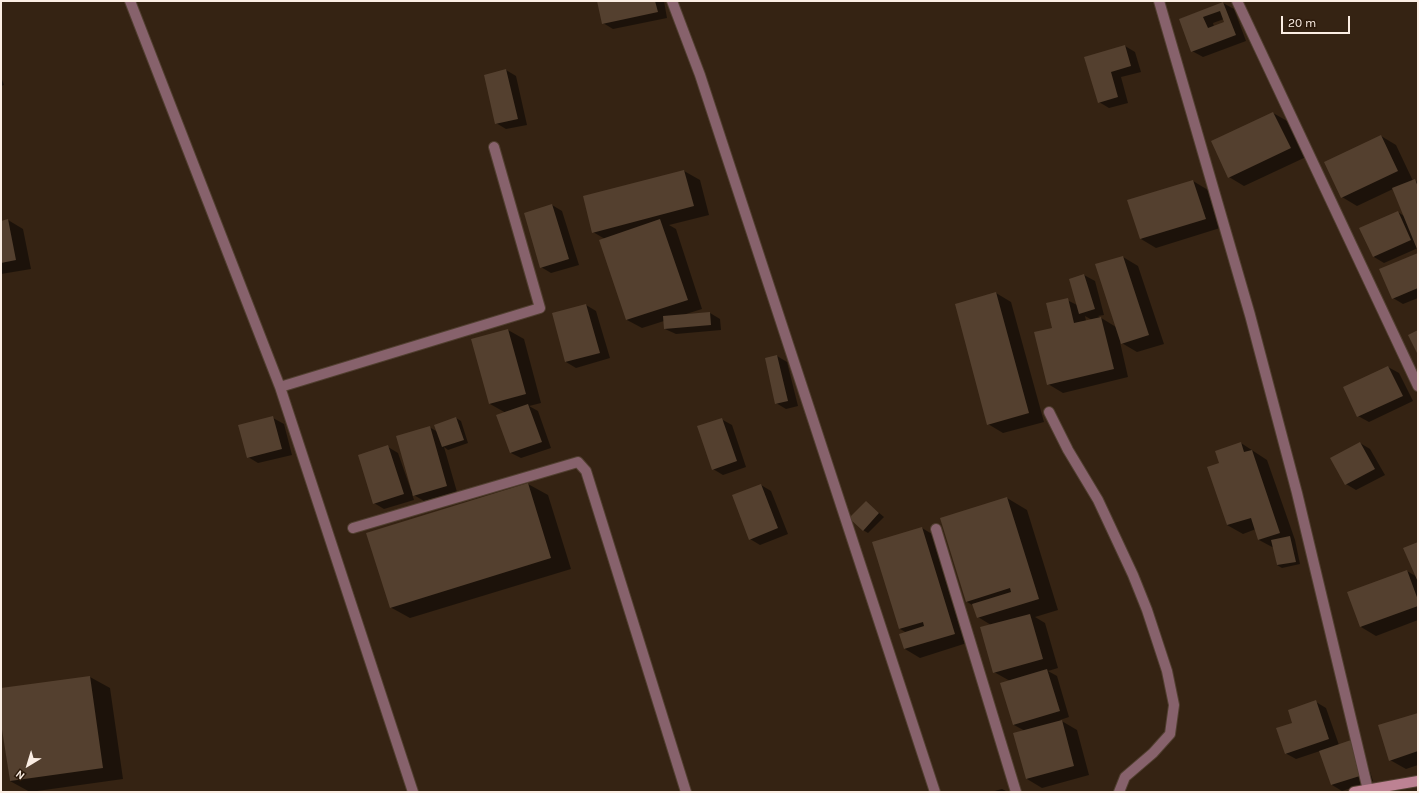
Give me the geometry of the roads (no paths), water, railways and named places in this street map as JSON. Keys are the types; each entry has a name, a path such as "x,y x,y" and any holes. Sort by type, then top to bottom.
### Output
{"main road":[{"path":"1354,792 1418,781"}],"street":[{"path":"130,1 280,387 413,792"},
{"path":"672,1 702,82 935,792"},
{"path":"1159,1 1256,338 1297,493 1368,790"},
{"path":"1237,1 1418,386"},
{"path":"280,387 540,308 494,147"},
{"path":"1049,412 1068,450 1098,500 1133,575 1147,610 1167,671 1174,705 1170,734 1153,753 1125,777 1119,792"},
{"path":"353,528 578,462 586,471 686,792"},
{"path":"936,528 1016,792"}]}
